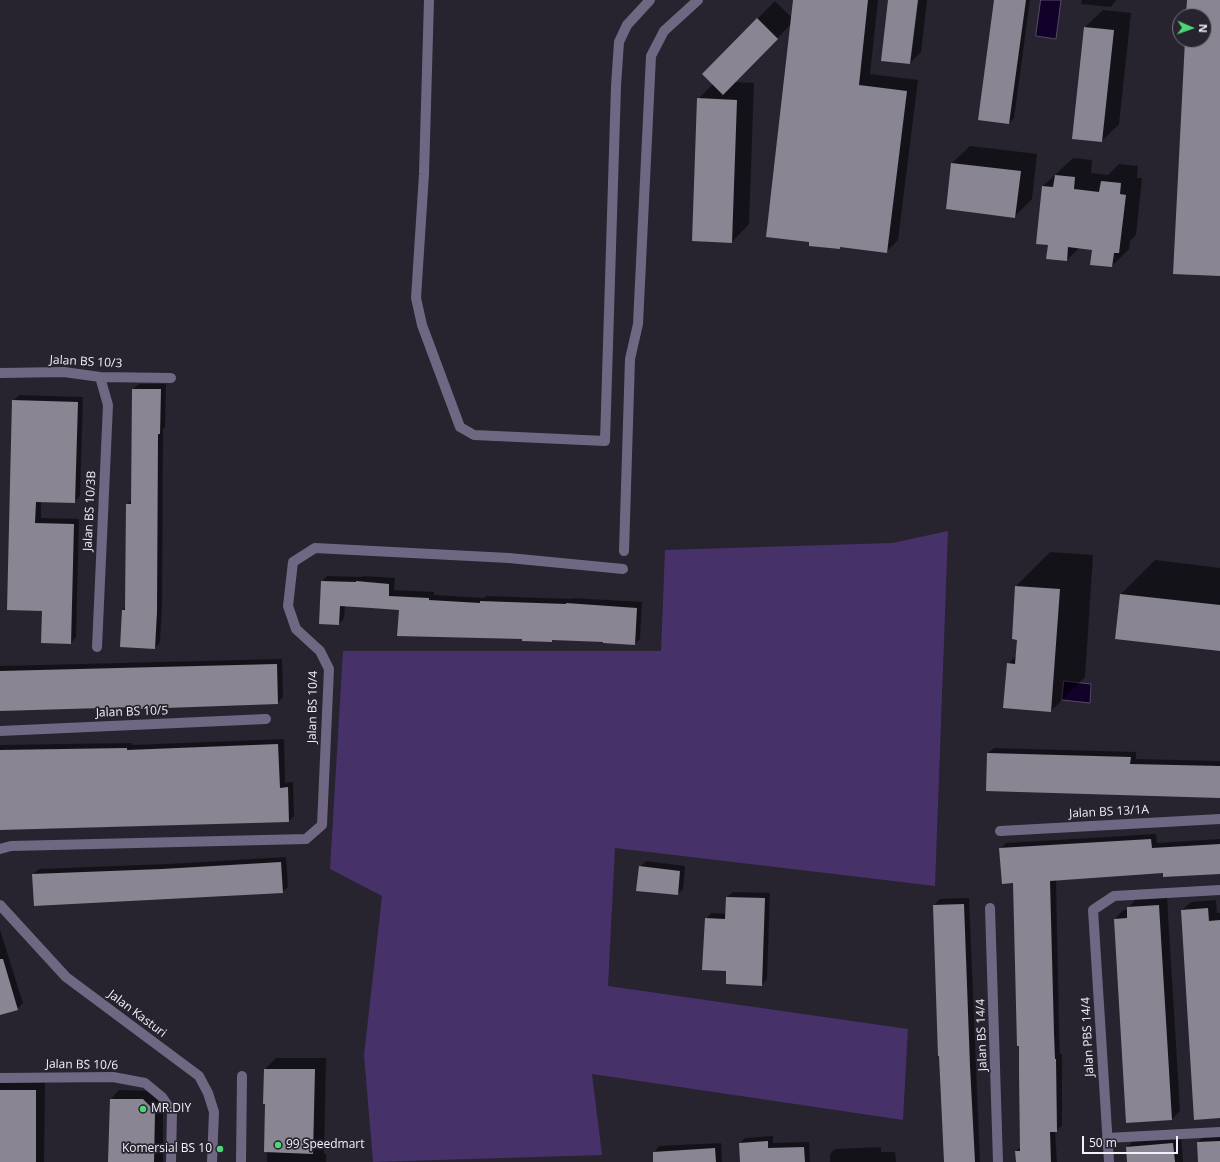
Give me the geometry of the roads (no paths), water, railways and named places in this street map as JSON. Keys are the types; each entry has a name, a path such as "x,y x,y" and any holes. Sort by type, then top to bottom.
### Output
{"street":[{"path":"429,0 424,174 416,298 422,325 460,427 474,435 605,441 615,102 619,42 627,25 650,0"},
{"path":"624,551 630,359 638,324 651,56 664,31 698,0"},
{"name":"Jalan BS 10/3","path":"0,373 64,372 100,377 171,378"},
{"name":"Jalan BS 10/3B","path":"97,647 108,405 100,377"},
{"name":"Jalan BS 10/4","path":"0,848 11,846 306,839 322,825 328,669 320,651 296,629 288,606 293,562 314,548 509,558 623,569"},
{"name":"Jalan BS 10/5","path":"0,731 266,719"},
{"name":"Jalan BS 13/1A","path":"1000,831 1220,819"},
{"name":"Jalan PBS 14/4","path":"1109,1162 1093,910 1114,896 1220,890"},
{"name":"Jalan Kasturi","path":"0,905 66,977 199,1076 208,1093 214,1112 212,1162"},
{"name":"Jalan BS 14/4","path":"990,908 998,1162"},
{"path":"241,1162 242,1076"},
{"name":"Jalan BS 10/6","path":"0,1078 113,1077 145,1083 162,1097 172,1112 171,1162"},
{"path":"1107,1138 1220,1132"}],"place":[{"name":"MR.DIY","path":"143,1109"},
{"name":"99 Speedmart","path":"278,1145"},
{"name":"Komersial BS 10","path":"220,1149"}]}
